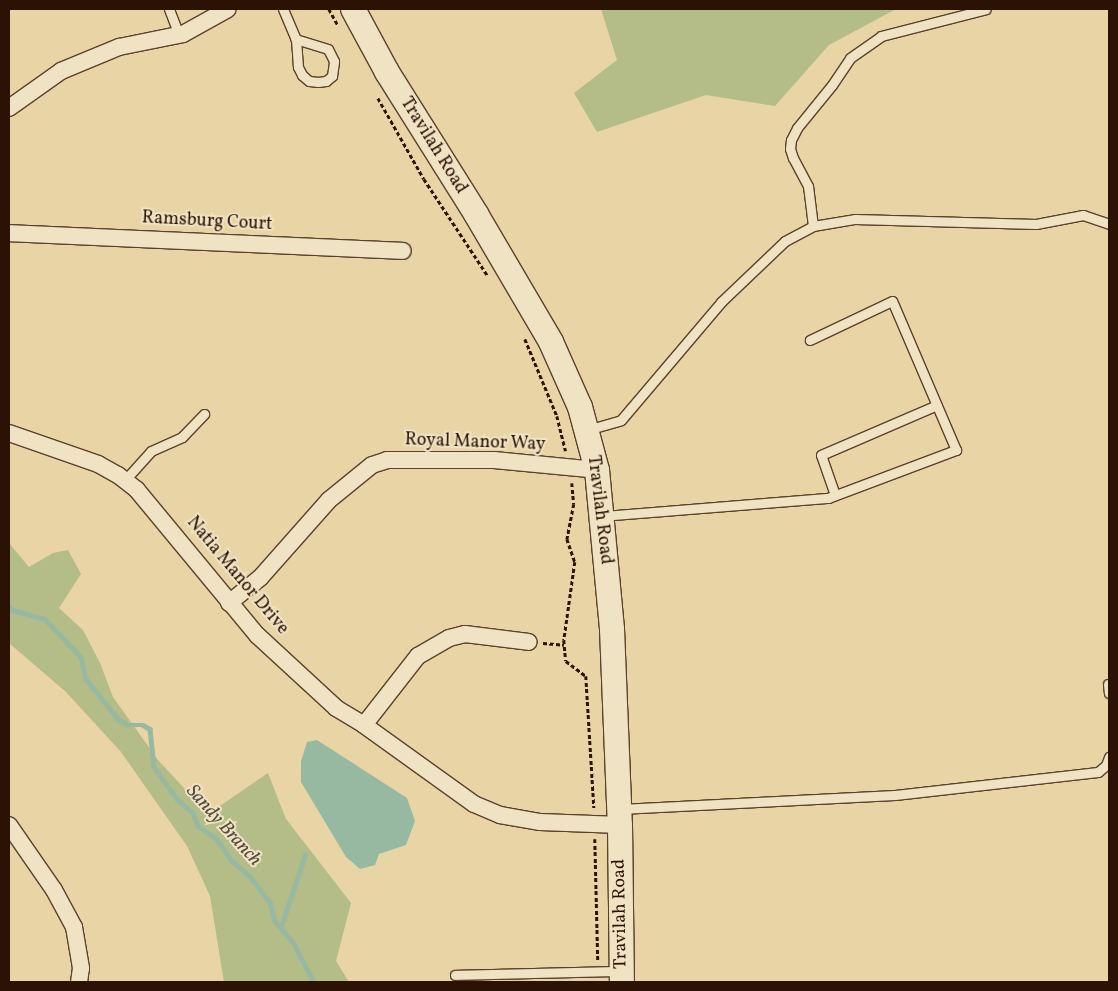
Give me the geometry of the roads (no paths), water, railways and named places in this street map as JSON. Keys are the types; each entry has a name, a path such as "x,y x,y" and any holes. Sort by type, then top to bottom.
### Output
{"main road":[{"name":"Travilah Road","path":"346,18 387,72 476,214 551,342 580,407 587,430 597,470 612,629 620,817 622,977"}],"street":[{"path":"9,108 61,71 119,47 179,34 228,9"},
{"name":"Ramsburg Court","path":"9,232 403,252"},
{"name":"Natia Manor Drive","path":"9,433 98,464 125,480 161,516 229,603 257,635 328,701 474,804 500,815 540,822 594,824 620,817"},
{"name":"Royal Manor Way","path":"229,603 260,578 329,500 372,465 387,460 494,460 597,470"},
{"path":"364,725 418,656 449,638 466,634 529,642"},
{"path":"9,825 54,890 74,927 81,968 79,982"}],"lane":[{"path":"169,9 179,34"},
{"path":"283,9 296,39 298,67 302,75 309,81 318,82 332,76 334,61 328,49 296,39"},
{"path":"813,226 808,186 792,158 791,140 797,128 832,85 850,58 881,36 986,9"},
{"path":"587,430 621,420 721,302 785,241 813,226 855,219 1036,224 1083,215 1109,224"},
{"path":"602,516 828,498 956,450 892,301 810,340"},
{"path":"835,495 821,455 936,405"},
{"path":"125,480 152,451 182,436 204,414"},
{"path":"620,817 895,795 1098,772 1106,765 1109,756"},
{"path":"455,975 598,972 622,977"}],"waterway":[{"name":"Sandy Branch","path":"9,606 12,610 45,619 81,657 86,679 119,720 128,725 143,725 150,729 154,767 178,800 193,813 198,826 217,839 232,861 250,876 270,903 275,921 294,944 314,982"},
{"path":"281,927 305,855"}]}
